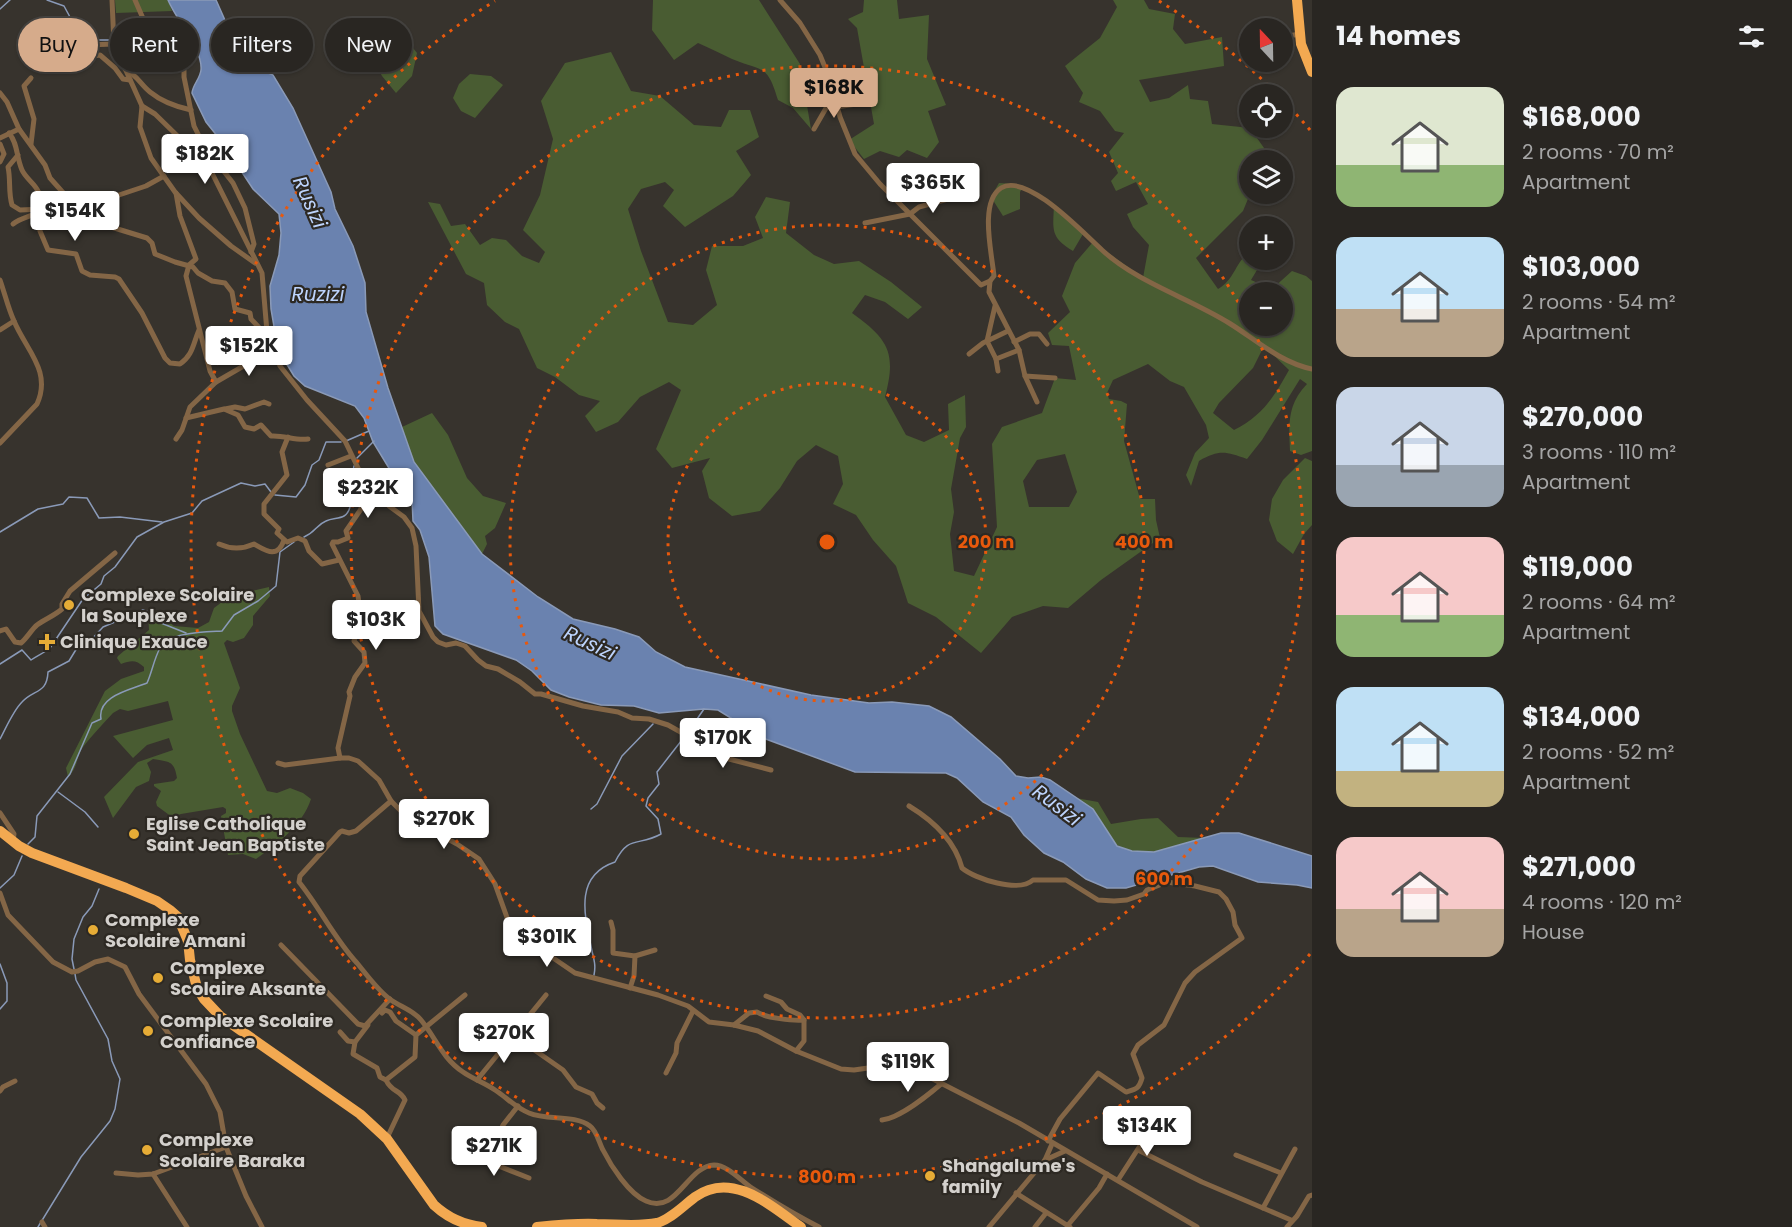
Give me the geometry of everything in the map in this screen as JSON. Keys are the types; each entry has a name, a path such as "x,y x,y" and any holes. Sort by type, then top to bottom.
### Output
{"highway":[{"path":"1297,0 1304,54 1312,72"},
{"path":"0,831 32,853 126,888 157,901 170,910 178,917 188,941 197,988 220,1016 360,1114 387,1139 434,1205 449,1217 482,1227"},
{"path":"537,1227 596,1224 642,1226 657,1223 703,1192 721,1186 751,1194 801,1227"}],"street":[{"path":"112,0 113,18"},
{"path":"135,0 145,23 163,30 164,34 169,36 184,65 184,77 194,126 233,183 245,208 254,244 251,252"},
{"path":"780,0 800,24 820,55 829,77 836,107 855,154 880,184 981,285 990,281 994,276 989,234 989,208 999,190 1010,185 1019,187 1032,191 1049,202 1102,251 1134,275 1208,310 1286,360 1312,369"},
{"path":"1293,36 1300,34"},
{"path":"98,55 115,68 123,79 130,80"},
{"path":"126,72 142,106 142,134 152,158 164,176 199,218 259,266"},
{"path":"132,72 136,74 150,92 178,107 191,110"},
{"path":"31,78 24,86 34,119 31,145"},
{"path":"0,93 7,102 19,129 45,165 50,178 75,206 98,223 147,238 152,243 155,254 189,265 212,281 225,284 232,292 235,309 250,314 251,319 268,337"},
{"path":"814,129 833,96"},
{"path":"836,107 870,102"},
{"path":"142,106 155,114 212,173 264,280 268,337 273,354 307,400 345,441 354,461 389,506 404,517 412,528 416,546 419,611 438,642 465,646 486,666 498,669 535,694 668,725 729,759 771,770"},
{"path":"0,138 19,129"},
{"path":"9,133 16,141 22,170 27,178 36,185 39,193"},
{"path":"0,144 4,154 0,162"},
{"path":"18,155 8,167 11,179 8,190 12,205 20,210 41,211"},
{"path":"75,206 98,197 113,197 136,190 164,176"},
{"path":"175,192 180,216 196,259 189,265 186,276 210,371 216,382"},
{"path":"864,223 910,214 919,207 974,192"},
{"path":"13,224 20,218 41,211 47,204 46,201"},
{"path":"41,211 40,231 48,249 75,254 82,271 90,275 119,279 142,313 165,358 170,363 180,364 186,360 192,352 192,344 199,330"},
{"path":"0,280 14,321 41,370 42,388 37,404 0,443"},
{"path":"990,281 989,292 1019,350 1024,376 1037,402"},
{"path":"995,306 987,341 996,359 998,370"},
{"path":"0,330 14,321"},
{"path":"969,354 987,341 1008,331"},
{"path":"1014,342 1035,333 1039,334 1047,344"},
{"path":"996,359 1019,350"},
{"path":"176,439 182,430 190,407 216,382 247,364 273,354"},
{"path":"1024,376 1055,378"},
{"path":"186,418 235,407 245,410 264,402 269,404"},
{"path":"224,409 238,415 245,427 254,429 261,425 271,436 309,439"},
{"path":"288,437 282,452 287,475 264,504 264,514 279,529 278,533 284,540 287,542 298,538 305,541 309,551 322,564 339,560"},
{"path":"328,465 354,461"},
{"path":"340,758 338,748 349,692 355,677 365,663 364,652 354,641 361,617 358,596 332,544 348,538 346,531 361,509 360,477 365,474"},
{"path":"219,544 226,548 236,548 254,544 262,550 272,552 277,550 284,540"},
{"path":"0,631 6,629 15,642 21,643 37,625 53,617 62,609 62,604 67,598 65,597 70,591 115,553"},
{"path":"278,763 285,765 349,758 367,767 379,780 391,801 407,817 457,844 479,859 495,884 509,923 524,938 575,973 658,994 687,1006 709,1022 758,1031 796,1051 840,1069 854,1070 889,1065 925,1075 1005,1116 1197,1227"},
{"path":"391,801 356,831 340,832 299,879 299,882 318,905 336,937 355,962 390,999 410,1010 425,1026 447,1058 460,1070 495,1089 529,1113 544,1118 579,1121 591,1126 618,1175 636,1194 648,1202 665,1202 677,1194 696,1174 714,1165 729,1170 753,1188 819,1227"},
{"path":"909,806 936,826 957,852 962,868 968,874 976,877 1010,886 1029,884 1033,880 1066,880 1098,900 1114,901 1127,900 1144,894 1155,886 1174,882 1219,892 1233,912 1235,925 1242,939 1195,972 1185,983 1164,1025 1138,1046 1133,1054 1142,1078 1139,1087 1126,1092 1098,1073 1060,1119 1045,1160"},
{"path":"0,813 14,834 12,841"},
{"path":"0,893 8,915 53,962 75,972 95,962 108,959 125,967 146,1004 206,1084 220,1112 226,1147 246,1196 262,1227"},
{"path":"611,922 613,953 635,956 655,950"},
{"path":"281,945 358,1024 365,1026 390,999"},
{"path":"630,988 634,976 635,956"},
{"path":"386,1080 415,1057 417,1035 425,1026 443,1015 450,1006 465,995"},
{"path":"477,1080 546,995"},
{"path":"766,996 781,1002 787,1009 804,1020 804,1041 796,1051"},
{"path":"387,1139 405,1100 403,1095 389,1088 386,1080 380,1077 376,1068 353,1054 355,1042 385,1010 390,1012 396,1021 417,1035"},
{"path":"666,1073 676,1053 677,1043 693,1011"},
{"path":"734,1025 749,1013 757,1012 790,1022 804,1020"},
{"path":"340,1032 348,1041 355,1042"},
{"path":"513,1035 563,1071 576,1087 592,1094 603,1108"},
{"path":"0,1091 15,1081"},
{"path":"882,1120 891,1119 900,1114 941,1084"},
{"path":"486,1161 503,1125 518,1106"},
{"path":"1118,1180 1156,1120"},
{"path":"116,1173 153,1174 226,1147"},
{"path":"1263,1208 1295,1149"},
{"path":"1138,1150 1202,1182 1291,1220"},
{"path":"989,1227 1045,1160 1065,1151"},
{"path":"1236,1155 1281,1173"},
{"path":"465,1156 486,1161 529,1178"},
{"path":"153,1174 187,1227"},
{"path":"1016,1193 1065,1226 1099,1188 1107,1174"},
{"path":"1287,1227 1312,1195"},
{"path":"1035,1227 1046,1213"}],"green space":[{"path":"115,0 168,0 172,11 116,13"},
{"path":"653,0 759,0 800,64 811,129 793,108 778,100 771,80 762,70 698,43 674,60 652,30"},
{"path":"864,0 897,0 899,19 929,15 927,59 946,105 928,111 939,142 927,158 907,150 899,157 880,151 864,159 849,140 874,124 857,28 848,19 863,12"},
{"path":"1113,0 1144,0 1149,9 1175,14 1173,29 1185,44 1222,37 1224,66 1139,80 1150,102 1169,98 1188,85 1190,99 1208,101 1212,124 1239,127 1239,138 1257,138 1265,150 1239,150 1239,204 1246,204 1243,211 1196,258 1218,289 1228,281 1239,264 1239,270 1257,270 1251,280 1256,282 1239,282 1239,336 1293,336 1293,282 1280,282 1292,271 1312,281 1312,451 1301,455 1290,451 1290,423 1293,407 1300,392 1307,384 1300,379 1262,440 1247,459 1223,453 1206,457 1199,461 1191,486 1186,475 1195,453 1209,438 1206,425 1184,387 1170,381 1148,364 1113,380 1107,393 1109,399 1127,404 1124,441 1140,499 1155,499 1160,538 1101,580 1068,608 1043,606 1012,617 981,653 936,617 908,603 896,566 873,540 856,515 833,504 843,484 838,456 816,445 797,461 780,488 760,511 732,516 709,498 702,471 710,458 672,468 656,449 681,390 669,382 640,397 618,422 596,432 585,416 600,401 579,395 555,377 537,368 519,329 505,322 487,305 484,283 466,274 428,202 440,204 451,226 465,224 480,245 492,238 506,240 522,256 539,263 545,252 523,230 540,195 553,139 541,101 565,63 611,52 631,91 660,96 694,125 721,127 729,110 750,110 759,137 736,151 751,175 733,196 685,227 663,206 674,190 665,182 641,189 628,209 668,322 693,325 717,305 706,270 712,246 743,246 763,238 755,217 766,197 790,202 786,233 814,255 834,264 859,261 891,282 922,307 908,319 885,302 865,295 852,313 874,331 886,348 890,369 885,397 906,435 924,442 949,430 948,404 965,395 966,427 960,438 951,489 954,512 950,534 954,571 974,576 997,527 992,444 1002,427 1042,413 1055,378 1076,380 1069,346 1052,345 1048,333 1070,312 1062,296 1075,263 1093,242 1143,278 1149,245 1133,227 1127,214 1148,204 1136,182 1116,191 1111,181 1118,173 1109,152 1124,133 1115,131 1100,111 1079,102 1083,93 1065,66 1100,38 1117,7","holes":["1264,346 1289,370 1260,412 1234,430 1213,413 1219,403 1253,368","1065,454 1077,492 1069,507 1029,507 1023,481 1037,460"]},
{"path":"412,47 417,53 412,76 396,93 380,72 412,72"},
{"path":"470,74 491,76 503,85 475,118 461,111 453,98 459,84"},
{"path":"999,183 1023,186 1020,192 1020,209 1003,216 991,197"},
{"path":"1054,205 1083,234 1073,251 1057,237 1053,221"},
{"path":"432,413 448,435 467,478 483,496 506,503 495,528 485,536 487,544 482,554 414,462 402,427"},
{"path":"1305,458 1312,461 1312,525 1293,554 1277,541 1269,520 1272,499 1283,480"},
{"path":"269,587 270,596 253,616 253,625 244,638 233,642 227,640 224,643 240,688 232,711 240,734 267,791 277,793 290,788 311,799 302,818 281,840 256,859 243,854 228,855 221,816 226,813 226,809 223,807 172,817 157,806 156,802 161,791 154,784 174,781 177,778 176,772 170,763 153,759 147,763 151,772 149,781 136,787 113,818 104,797 138,762 173,750 169,738 147,745 133,758 113,736 173,720 168,701 128,711 120,709 113,713 83,747 74,770 68,777 66,768 105,691 121,679 144,671 144,667 136,662 121,664 118,656 149,630 148,613 160,612 174,626 198,628 209,622 214,608 230,596"},
{"path":"1076,798 1098,802 1111,824 1158,818 1178,837 1205,838 1162,851 1129,850 1115,843"}],"water":[{"name":"Ruzizi","path":"168,0 216,0 224,18 211,18 211,72 266,72 273,75 293,108 353,246 365,283 366,312 388,388 414,462 482,554 538,597 573,619 639,637 656,652 685,667 811,695 869,703 892,702 929,706 951,717 1000,759 1016,776 1041,777 1050,780 1093,809 1117,846 1132,851 1154,852 1221,833 1239,833 1312,856 1312,888 1258,882 1213,866 1199,867 1126,888 1107,888 1086,879 1063,862 1044,853 1024,835 1011,817 983,802 957,778 946,773 855,772 763,738 718,710 659,713 634,706 601,705 569,697 551,690 532,671 516,660 443,634 435,626 429,557 420,530 413,521 412,499 395,478 373,442 364,418 355,406 305,386 294,376 278,350 271,309 270,286 279,255 281,233 279,214 253,189 206,122 192,93 201,70 199,18 178,18"}],"waterway":[{"path":"0,9 10,0"},
{"path":"47,0 64,6 77,30 87,40 110,40"},
{"path":"346,441 369,431"},
{"path":"357,458 374,441"},
{"path":"275,495 296,497 305,485 312,465 319,460 326,442 341,442"},
{"path":"304,537 328,520 342,517 348,512 352,500 354,466"},
{"path":"0,664 22,650 31,660 50,648 83,599 101,584 104,576 115,567 137,537 164,522 192,513 202,501 241,483 255,486 265,484 271,492"},
{"path":"0,532 38,509 63,504 69,497 87,498 99,518 120,517 162,522"},
{"path":"28,844 35,837 37,816 70,774 92,723 101,719 101,711 109,699 147,683 158,652 165,643 188,634 222,631 234,615 258,601 276,586 280,552 294,542"},
{"path":"0,739 19,706 45,684 48,672 69,661 80,643 91,640 103,627 143,610 154,614 161,623 186,633"},
{"path":"688,732 704,709"},
{"path":"591,809 597,804 622,756 653,724"},
{"path":"594,975 595,968 585,912 587,887 593,877 602,868 615,862 620,853 630,844 661,834 658,819 646,806 648,798 659,784 657,772 685,736"},
{"path":"58,792 85,812 98,827"},
{"path":"0,888 14,875 22,856"},
{"path":"74,969 72,959 74,939 99,889"},
{"path":"0,964 7,983 7,1001 0,1009"},
{"path":"38,1227 81,1157 110,1121 115,1109 120,1079 112,1061 108,1039 76,980 75,974"}],"place":[{"name":"Complexe Scolaire la Souplexe","path":"69,605"},
{"name":"Clinique Exauce","path":"47,642"},
{"name":"Eglise Catholique Saint Jean Baptiste","path":"134,834"},
{"name":"Complexe Scolaire Amani","path":"93,930"},
{"name":"Complexe Scolaire Aksante","path":"158,978"},
{"name":"Complexe Scolaire Confiance","path":"148,1031"},
{"name":"Complexe Scolaire Baraka","path":"147,1150"},
{"name":"Shangalume's family","path":"930,1176"}],"water label":[{"name":"Rusizi","path":"310,202"},
{"name":"Rusizi","path":"590,643"},
{"name":"Rusizi","path":"1057,805"}]}
